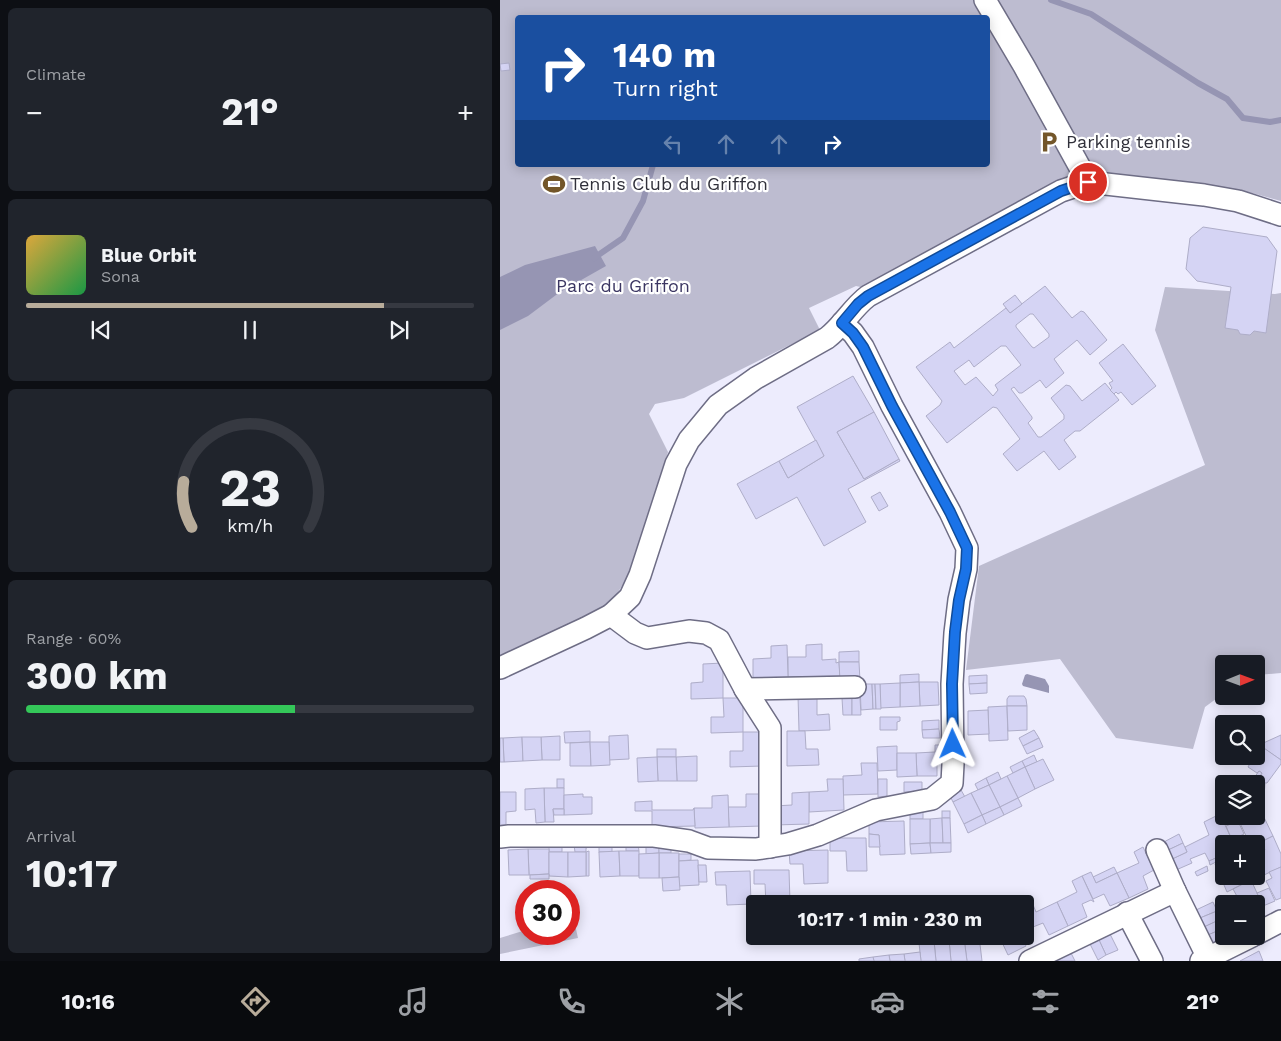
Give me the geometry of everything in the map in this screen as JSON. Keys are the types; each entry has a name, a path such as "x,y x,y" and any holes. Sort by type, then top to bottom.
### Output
{"street":[{"path":"985,0 1088,182"},
{"path":"500,668 611,615 630,597 640,575 676,464 689,440 718,405 756,378 827,338 836,331 858,304 868,296 1061,191 1088,182 1238,201 1281,215"},
{"path":"500,838 510,836 654,836 689,842 708,848 756,848 788,844 818,835 876,810 932,799 952,783 952,684 955,632 959,600 966,569 967,548 863,347 853,333 842,323"},
{"path":"611,615 635,633 647,638 689,631 706,632 719,640 745,689 770,728 770,846"},
{"path":"745,689 855,687"},
{"path":"1157,850 1204,959 1233,945"},
{"path":"1030,961 1175,891"},
{"path":"1127,913 1152,961"},
{"path":"1265,930 1279,923"}],"green space":[{"name":"Parc du Griffon","path":"500,0 1281,0 1281,201 1252,193 1092,172 865,288 856,286 809,308 820,330 684,398 655,404 649,414 668,452 632,571 606,610 500,657"},
{"path":"1165,287 1281,293 1281,673 1265,674 1265,655 1215,655 1215,700 1205,707 1193,749 1116,738 1060,659 966,670 979,566 1205,465 1155,330"},
{"path":"515,933 515,945 544,945 500,954 500,938"}],"shaded area":[{"path":"595,246 606,266 560,292 528,316 500,330 500,277 525,265"},
{"path":"1025,675 1045,679 1049,686 1049,693 1023,686"}],"building":[{"path":"509,63 510,70 501,71 500,64"},
{"path":"1203,227 1267,237 1277,251 1266,333 1254,331 1250,335 1240,334 1238,330 1225,328 1231,287 1197,281 1186,269 1190,238"},
{"path":"1045,286 1072,318 1081,311 1084,312 1107,340 1090,355 1077,340 1054,359 1064,373 1046,388 1040,380 1022,393 1019,393 1014,387 1011,389 1032,417 1028,423 1038,437 1041,437 1064,419 1064,415 1051,398 1066,385 1070,386 1082,401 1105,383 1119,400 1080,431 1075,431 1064,440 1076,457 1059,470 1044,451 1017,471 1003,454 1020,439 997,408 993,407 947,443 926,416 940,405 942,401 916,367 950,342 954,348 1006,308 1010,313","holes":["1030,314 1033,314 1049,334 1049,337 1034,348 1016,327","1001,346 1006,346 1021,365 995,385 998,390 993,396 976,377 965,385 954,371 969,360 974,367"]},
{"path":"1015,295 1022,304 1010,313 1003,304"},
{"path":"1123,344 1156,386 1132,405 1121,392 1114,394 1110,390 1112,388 1109,383 1113,381 1099,363"},
{"path":"853,376 874,412 837,432 864,479 899,459 900,461 848,489 866,522 824,546 797,497 756,519 737,484 779,461 788,478 824,456 797,407"},
{"path":"874,412 899,459 864,479 837,432"},
{"path":"816,440 824,456 788,478 779,461"},
{"path":"880,492 888,506 879,511 871,497"},
{"path":"822,644 822,660 836,659 836,663 839,662 840,676 788,677 788,657 806,657 806,645"},
{"path":"787,645 788,677 753,678 753,659 771,658 771,646"},
{"path":"859,651 859,662 839,662 839,652"},
{"path":"839,662 859,662 860,681 840,681"},
{"path":"723,663 723,698 691,699 691,683 703,682 703,664"},
{"path":"919,674 919,682 900,683 900,675"},
{"path":"987,675 987,683 969,684 969,676"},
{"path":"919,682 938,682 939,705 920,706"},
{"path":"919,682 920,706 900,707 900,683"},
{"path":"900,683 900,707 880,708 880,684"},
{"path":"987,683 987,693 970,694 969,684"},
{"path":"860,684 872,684 873,709 861,710"},
{"path":"872,684 875,684 876,709 873,709"},
{"path":"875,684 880,684 881,709 876,709"},
{"path":"798,696 817,696 817,715 829,714 830,730 799,731"},
{"path":"1009,696 1024,696 1027,706 1007,706"},
{"path":"723,698 743,698 743,732 711,733 711,717 724,717"},
{"path":"842,698 852,698 852,715 843,715"},
{"path":"852,698 860,698 861,715 852,715"},
{"path":"1007,706 1008,740 989,741 988,707"},
{"path":"1007,706 1027,706 1027,730 1008,731"},
{"path":"988,710 989,734 968,735 968,711"},
{"path":"880,717 900,717 900,721 897,722 897,730 880,730"},
{"path":"939,720 939,729 922,730 922,721"},
{"path":"939,729 940,738 923,738 922,730"},
{"path":"1034,730 1039,738 1023,746 1019,738"},
{"path":"590,731 590,742 565,743 564,732"},
{"path":"787,731 805,731 806,749 818,749 819,765 787,766"},
{"path":"743,732 761,732 762,766 730,767 730,751 743,751"},
{"path":"628,735 629,759 609,760 609,736"},
{"path":"1281,735 1281,760 1265,749 1265,742"},
{"path":"560,736 560,760 542,760 541,737"},
{"path":"522,737 523,761 504,762 503,738"},
{"path":"522,737 541,737 542,760 523,761"},
{"path":"500,738 503,738 504,762 500,762"},
{"path":"1039,738 1043,747 1027,754 1023,746"},
{"path":"590,742 591,766 570,766 570,743"},
{"path":"590,742 609,742 610,765 591,766"},
{"path":"935,745 945,745 945,762 937,763 937,776 917,776 916,753 935,752"},
{"path":"897,746 897,770 878,771 877,747"},
{"path":"657,749 676,749 676,757 657,757"},
{"path":"1265,749 1281,760 1281,764 1267,783 1265,783 1265,775 1261,775 1262,773 1259,771 1257,773 1248,767 1249,765 1265,765"},
{"path":"897,753 916,753 917,776 897,777"},
{"path":"1034,755 1037,762 1025,767 1022,761"},
{"path":"697,756 697,781 677,781 676,757"},
{"path":"657,757 676,757 677,781 658,781"},
{"path":"657,757 658,781 638,782 637,758"},
{"path":"1043,759 1054,780 1035,789 1025,767"},
{"path":"1022,761 1025,767 1013,773 1010,767"},
{"path":"861,763 877,763 878,794 843,795 843,776 862,775"},
{"path":"1025,767 1035,789 1018,798 1007,776"},
{"path":"998,772 1001,779 989,785 986,778"},
{"path":"1007,776 1018,798 1000,807 989,785"},
{"path":"986,778 989,785 978,790 975,784"},
{"path":"557,779 564,779 564,788 557,788"},
{"path":"827,779 843,779 844,810 809,812 809,792 828,791"},
{"path":"878,779 887,779 887,796 878,797"},
{"path":"904,782 922,782 922,791 904,792"},
{"path":"989,785 1000,807 982,815 971,793"},
{"path":"544,788 564,788 564,809 553,809 554,822 545,822"},
{"path":"544,788 545,822 536,823 535,809 525,810 525,789"},
{"path":"961,790 965,797 953,802 950,796"},
{"path":"500,792 516,792 516,811 506,812 506,825 500,825"},
{"path":"809,792 809,824 774,825 774,806 792,805 792,793"},
{"path":"971,793 982,815 964,824 953,802"},
{"path":"583,794 583,797 592,797 592,814 564,815 564,795"},
{"path":"746,794 762,794 762,826 729,827 728,807 746,807"},
{"path":"728,795 729,827 695,828 694,808 712,808 712,796"},
{"path":"1018,798 1022,806 1004,815 1000,807"},
{"path":"652,801 652,810 693,810 694,808 695,826 652,827 652,811 635,811 635,802"},
{"path":"1000,807 1004,815 986,824 982,815"},
{"path":"553,809 564,809 564,815 554,815"},
{"path":"942,811 950,811 950,818 942,818"},
{"path":"910,812 923,812 923,819 910,819"},
{"path":"982,815 986,824 968,833 964,824"},
{"path":"1215,816 1215,825 1225,825 1230,835 1215,835 1215,858 1209,861 1205,853 1190,859 1192,863 1176,870 1170,860 1187,852 1185,847 1209,835 1204,822"},
{"path":"942,818 943,843 930,843 930,819"},
{"path":"942,818 950,818 951,843 943,843"},
{"path":"910,819 930,819 930,843 910,844"},
{"path":"1265,819 1273,836 1265,840 1265,835 1246,835 1241,825 1265,825"},
{"path":"904,821 905,854 880,855 879,835 869,834 869,822"},
{"path":"1240,825 1244,834 1230,835 1226,826"},
{"path":"869,834 879,835 880,847 869,847"},
{"path":"1179,834 1183,843 1166,851 1162,843"},
{"path":"1273,836 1281,854 1281,867 1265,875 1265,850 1265,840"},
{"path":"830,838 866,838 867,871 847,871 846,851 830,851"},
{"path":"930,843 931,853 911,854 910,844"},
{"path":"930,843 951,843 951,852 931,853"},
{"path":"1183,843 1187,852 1170,860 1166,851"},
{"path":"638,844 639,851 626,851 626,845"},
{"path":"549,845 562,845 562,852 549,852"},
{"path":"574,845 587,845 586,852 575,852"},
{"path":"599,845 612,845 612,852 599,852"},
{"path":"646,847 659,847 659,853 646,854"},
{"path":"659,847 671,847 671,853 659,853"},
{"path":"1143,847 1154,870 1143,876 1148,889 1129,898 1117,873 1139,863 1134,852"},
{"path":"528,849 549,849 549,874 529,875"},
{"path":"528,849 529,875 509,875 508,850"},
{"path":"828,850 828,883 804,884 803,864 790,864 789,851"},
{"path":"589,851 589,876 586,876 586,852"},
{"path":"619,851 620,876 600,877 599,852"},
{"path":"619,851 639,851 639,876 620,876"},
{"path":"549,852 568,852 568,877 549,876"},
{"path":"568,852 586,852 586,876 568,877"},
{"path":"659,853 679,853 679,877 659,878"},
{"path":"659,853 659,878 639,878 639,854"},
{"path":"679,854 691,854 691,860 679,861"},
{"path":"1215,858 1215,862 1210,865 1209,861"},
{"path":"698,860 699,885 679,886 679,861"},
{"path":"698,865 706,865 707,882 699,882"},
{"path":"1207,866 1208,871 1197,876 1195,872"},
{"path":"1114,867 1117,873 1096,883 1093,877"},
{"path":"1281,867 1281,898 1276,900 1266,881 1272,878 1269,872"},
{"path":"754,870 789,870 790,895 766,895 765,884 754,884"},
{"path":"750,871 751,895 746,895 746,904 727,905 726,885 716,885 715,872"},
{"path":"1091,872 1096,883 1117,873 1129,898 1110,906 1104,894 1093,899 1082,876"},
{"path":"549,874 549,879 530,879 530,875"},
{"path":"1082,876 1094,902 1091,900 1082,904 1087,917 1068,926 1057,902 1077,892 1072,881"},
{"path":"679,877 680,890 663,891 662,878"},
{"path":"1224,885 1241,885 1227,892"},
{"path":"1241,885 1253,885 1258,895 1236,895 1233,889"},
{"path":"1269,888 1275,901 1265,905 1265,895 1258,895 1257,893"},
{"path":"1057,902 1068,926 1049,935 1043,923 1034,927 1034,907 1036,912"},
{"path":"1213,902 1215,906 1215,912 1200,918 1196,910"},
{"path":"1215,912 1215,922 1204,927 1200,918"},
{"path":"1215,922 1215,932 1208,935 1204,927"},
{"path":"1215,932 1215,943 1212,945 1208,935"},
{"path":"1110,934 1118,950 1106,955 1099,940"},
{"path":"1099,940 1106,955 1098,960 1090,944"},
{"path":"919,945 934,945 936,961 921,961"},
{"path":"934,945 949,945 951,961 936,961"},
{"path":"949,945 965,945 967,961 951,961"},
{"path":"965,945 980,945 982,961 967,961"},
{"path":"1003,945 1026,945 1026,946 1008,955"},
{"path":"1259,951 1263,961 1240,961"},
{"path":"920,952 921,961 905,961 904,954"},
{"path":"1071,953 1075,961 1054,961"},
{"path":"904,954 905,961 890,961 889,955"},
{"path":"889,955 890,961 874,961 873,957"},
{"path":"873,957 874,961 859,961 859,959"}],"waterway":[{"path":"1051,0 1091,14 1198,83 1227,99 1243,118 1270,122 1281,120"},
{"path":"594,258 623,238 643,201 652,167"}],"place":[{"name":"Parking tennis","path":"1049,142"},
{"name":"Tennis Club du Griffon","path":"554,184"}],"route":[{"path":"953,744 952,684 955,632 959,600 966,569 967,548 863,347 853,333 842,323 848,314 868,296 1061,191 1088,182"}]}
